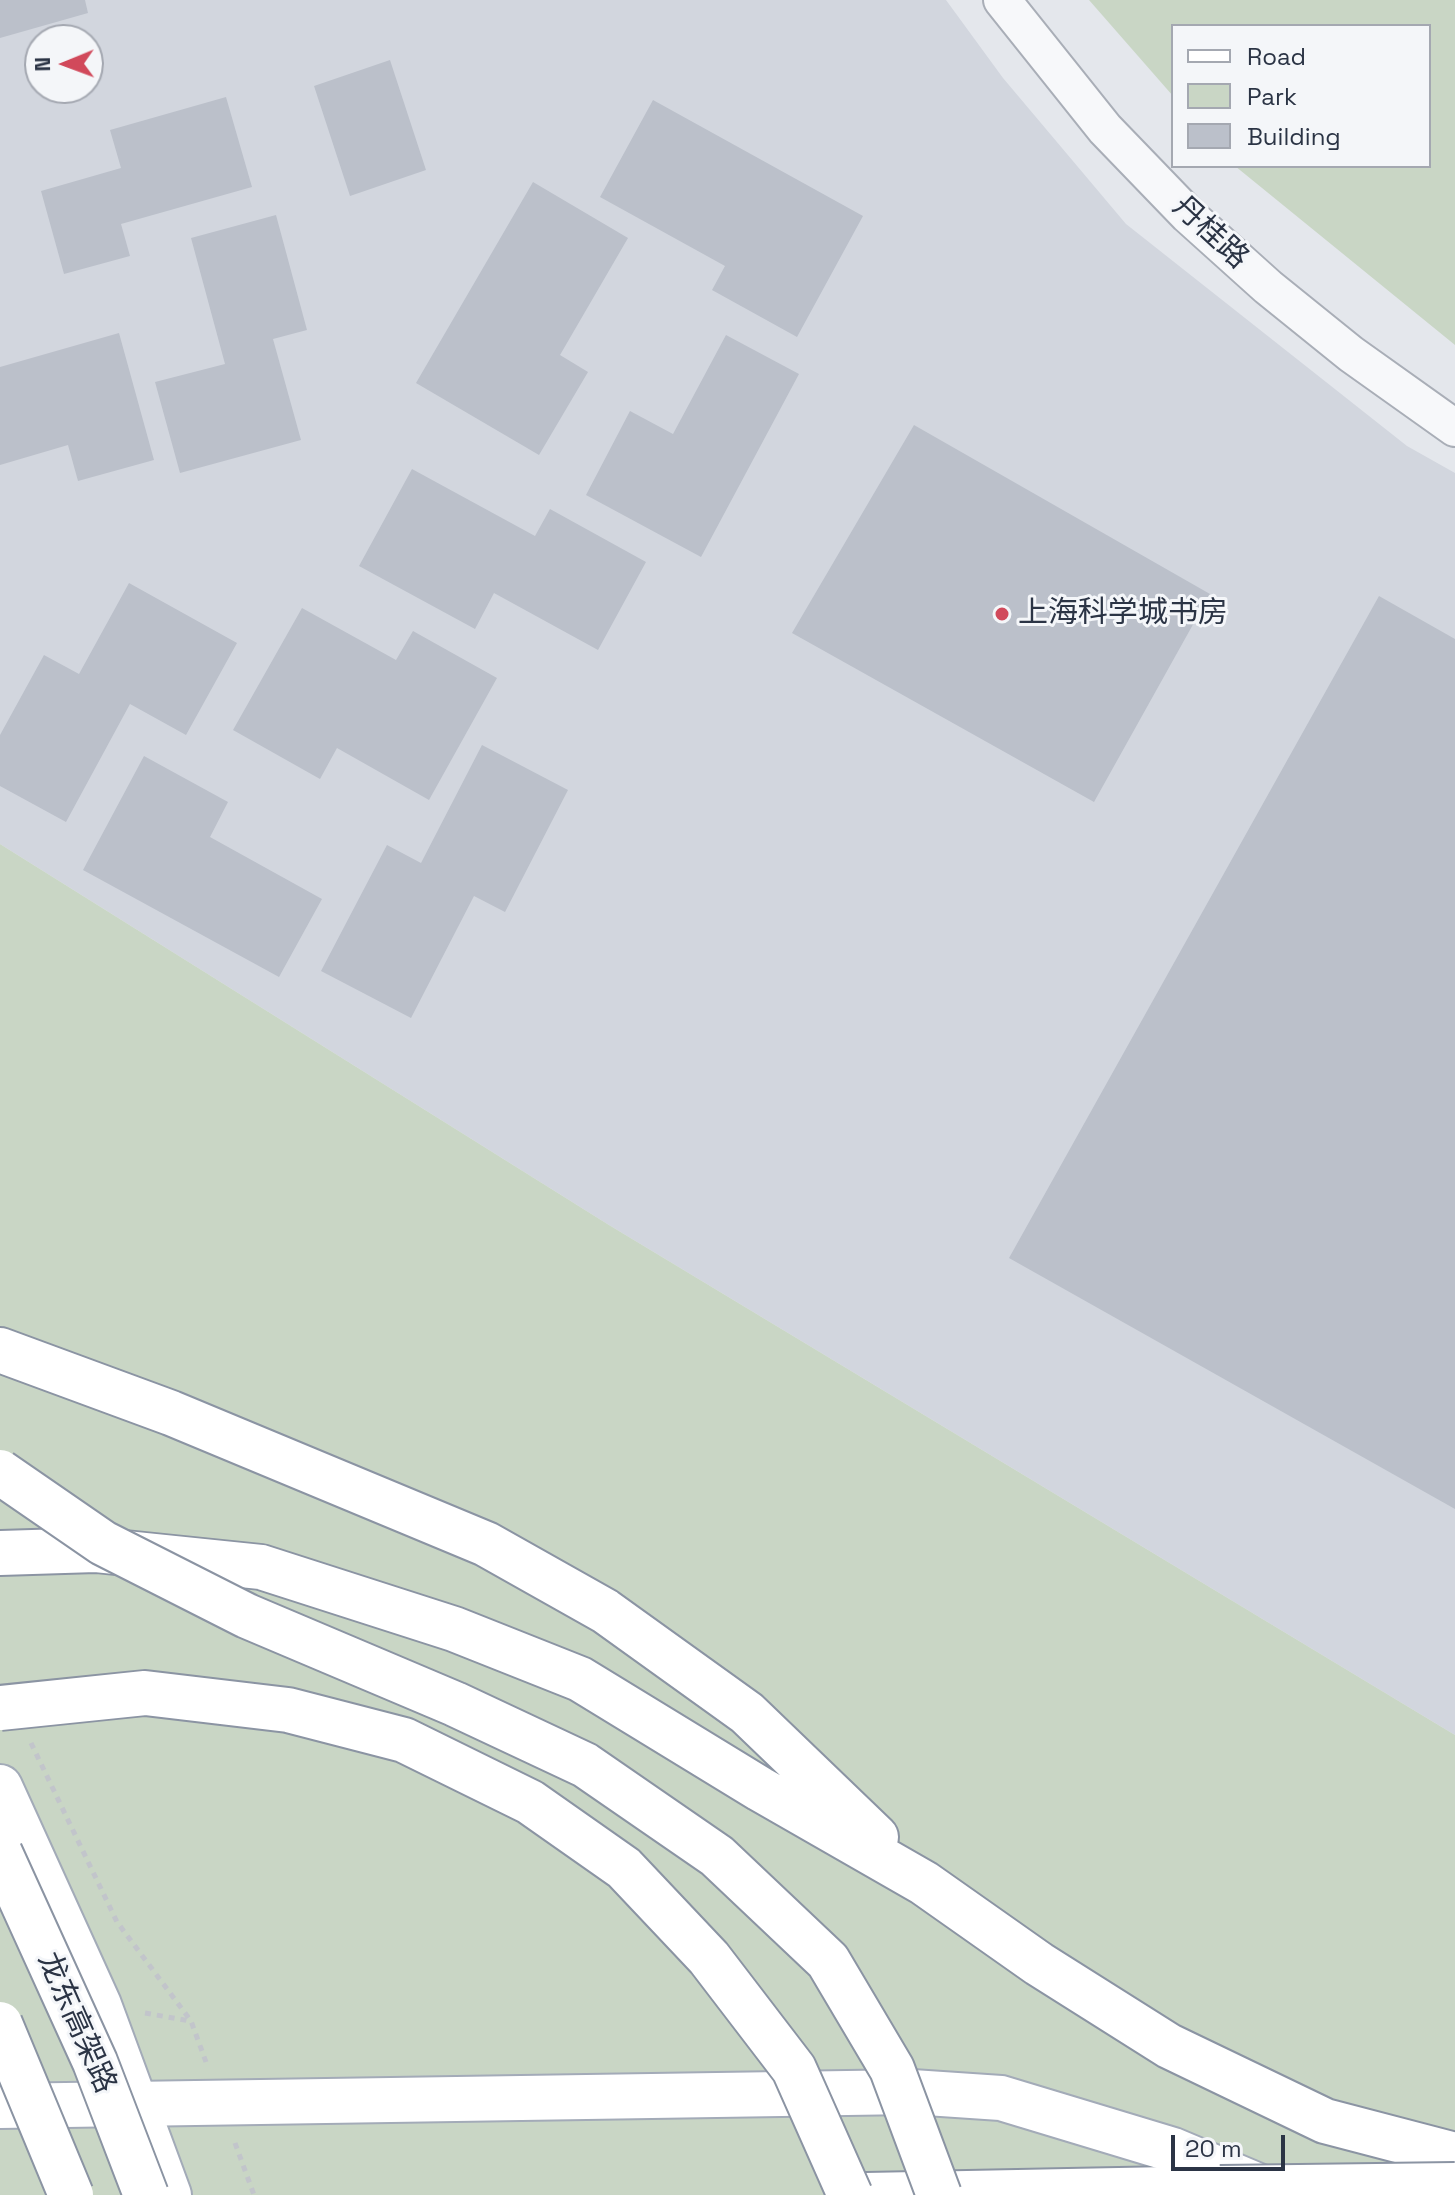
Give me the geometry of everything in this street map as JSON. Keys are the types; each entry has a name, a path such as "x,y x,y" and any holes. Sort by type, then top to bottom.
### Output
{"main road":[{"path":"0,1350 171,1413 486,1544 605,1611 747,1713 924,1883"},
{"path":"0,1472 103,1543 247,1616 455,1704 585,1765 717,1856 828,1961 892,2069 939,2195"},
{"path":"0,1553 96,1550 261,1567 454,1629 580,1679 760,1789 924,1883 1039,1964 1169,2046 1325,2121 1455,2155"},
{"path":"14,1721 145,1693 288,1710 404,1740 530,1802 624,1868 709,1958 794,2069 850,2195"},
{"path":"0,1787 99,2005 169,2195"},
{"name":"龙东高架路","path":"0,1853 95,2062 146,2195"},
{"path":"0,2024 71,2195"},
{"path":"0,2106 912,2092 1001,2098 1173,2150 1282,2195"},
{"path":"866,2195 1455,2185"}],"street":[{"name":"丹桂路","path":"1002,0 1105,129 1188,215 1268,287 1351,354 1455,428"},
{"name":"丹桂路","path":"1031,0 1125,116 1171,164"},
{"name":"丹桂路","path":"1175,168 1206,201 1352,327 1455,403"}],"path":[{"path":"14,1721 117,1922 191,2021 254,2195"}],"shaded area":[{"path":"0,0 946,0 1003,78 1126,224 1407,446 1455,473 1455,1735 609,1225 0,844"}],"green space":[{"path":"1089,0 1455,0 1455,345 1237,168 1431,168 1431,24 1171,24 1171,94"},
{"path":"0,844 609,1225 1455,1735 1455,2195 0,2195"}],"building":[{"path":"0,0 85,0 88,13 49,24 24,24 24,31 0,38"},
{"path":"390,60 426,170 350,196 314,86"},
{"path":"226,97 252,187 121,224 130,256 64,274 41,191 121,168 110,130"},
{"path":"653,100 863,216 797,337 712,290 725,266 600,197"},
{"path":"533,182 628,238 560,355 588,372 539,455 416,383"},
{"path":"276,215 307,330 273,339 301,440 180,473 155,382 225,364 191,238"},
{"path":"119,333 154,460 78,481 68,445 0,465 0,367"},
{"path":"726,335 799,374 701,557 586,495 630,411 673,434"},
{"name":"上海科学城书房","path":"914,425 1210,594 1094,802 792,633"},
{"path":"412,469 535,536 550,509 646,562 598,650 494,593 475,629 359,566"},
{"path":"129,583 237,643 186,735 130,704 66,822 0,786 0,735 44,655 79,674"},
{"path":"1379,596 1455,639 1455,1509 1009,1258"},
{"path":"302,608 396,660 413,631 497,678 429,800 337,748 320,779 233,730"},
{"path":"482,745 568,790 505,912 474,896 411,1018 321,971 387,845 421,863"},
{"path":"144,756 228,802 210,837 322,899 279,977 83,870"}],"place":[{"name":"上海科学城书房","path":"1002,614"}]}
